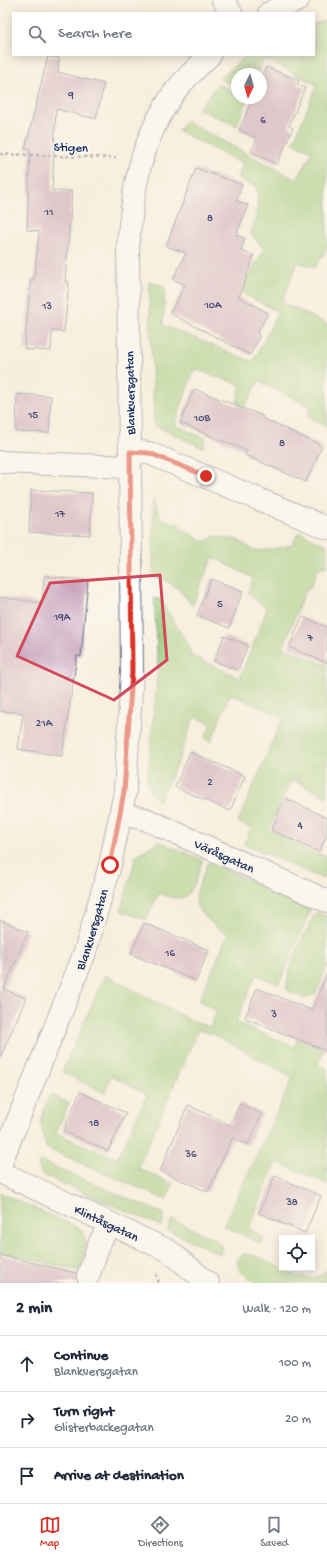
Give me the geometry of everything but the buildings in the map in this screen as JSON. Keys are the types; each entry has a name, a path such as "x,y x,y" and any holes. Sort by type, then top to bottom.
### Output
{"street":[{"path":"223,0 230,12"},
{"path":"271,12 298,0"},
{"name":"Blankversgatan","path":"0,1165 85,952 110,865 121,814 124,792 132,672 128,246 133,194 140,162 154,129 175,92 209,56"},
{"path":"0,462 129,459 149,453 327,528"},
{"name":"Väråsgatan","path":"121,814 144,819 327,901"},
{"name":"Klintåsgatan","path":"0,1172 110,1222 169,1251 208,1283"},
{"path":"88,1276 100,1242 110,1222"}],"path":[{"name":"Stigen","path":"0,154 118,158 140,162"}],"highlighted area":[{"path":"160,575 167,660 114,700 17,656 50,583"}],"green space":[{"path":"327,20 327,249 315,267 298,262 282,302 327,324 327,427 307,416 311,407 259,381 243,409 237,403 241,385 194,369 175,425 206,439 203,448 154,425 149,281 165,287 163,325 253,362 278,312 240,292 264,249 251,234 258,206 257,188 238,178 243,164 178,131 185,121 297,180 312,151 293,143 317,85 264,58 259,68 232,68 246,56 315,56 315,24"},
{"path":"231,69 231,84 219,79"},
{"path":"218,84 231,89 231,104 246,104 237,126 198,109"},
{"path":"153,499 161,518 177,524 201,541 207,541 214,536 238,540 253,550 262,551 292,545 299,532 327,545 327,566 318,568 310,589 304,593 283,648 327,665 327,797 293,780 283,797 269,830 318,854 327,856 327,868 323,879 244,844 251,828 238,822 283,717 230,694 211,742 205,739 211,723 194,717 179,759 159,801 150,793 147,781 158,669 154,598 160,599 190,648 190,655 240,678 267,609 248,593 253,578 213,557 192,606 176,587 160,578 153,577"},
{"path":"158,841 203,860 193,887 186,896 178,898 158,894 146,920 121,911 136,856"},
{"path":"208,862 307,907 310,911 279,984 256,975 236,1022 294,1047 310,1008 324,1014 327,1041 318,1065 327,1069 327,1184 276,1162 249,1228 264,1238 262,1244 223,1226 293,1078 213,1034 198,1030 138,1168 173,1184 166,1200 46,1148 40,1121 50,1094 69,1103 56,1133 117,1159 147,1095 111,1075 105,1093 62,1072 105,975 190,1020 210,1027 217,1011 199,1001 228,934 216,927 201,913 197,906 196,893"},
{"path":"317,912 327,916 327,967 316,993 304,999 287,990 287,981 296,952 314,915"},
{"path":"41,1161 164,1214 163,1224 161,1226 41,1174 38,1164"},
{"path":"0,1193 74,1226 83,1232 86,1246 80,1271 0,1252"},
{"path":"172,1219 216,1240 222,1247 220,1254 167,1230"},
{"path":"243,1254 252,1255 279,1267 279,1271 286,1271 306,1278 314,1278 327,1270 327,1283 256,1283 240,1271 237,1263 238,1259"}],"route":[{"path":"110,865 124,792 132,672 130,452 149,453 206,476"}]}
